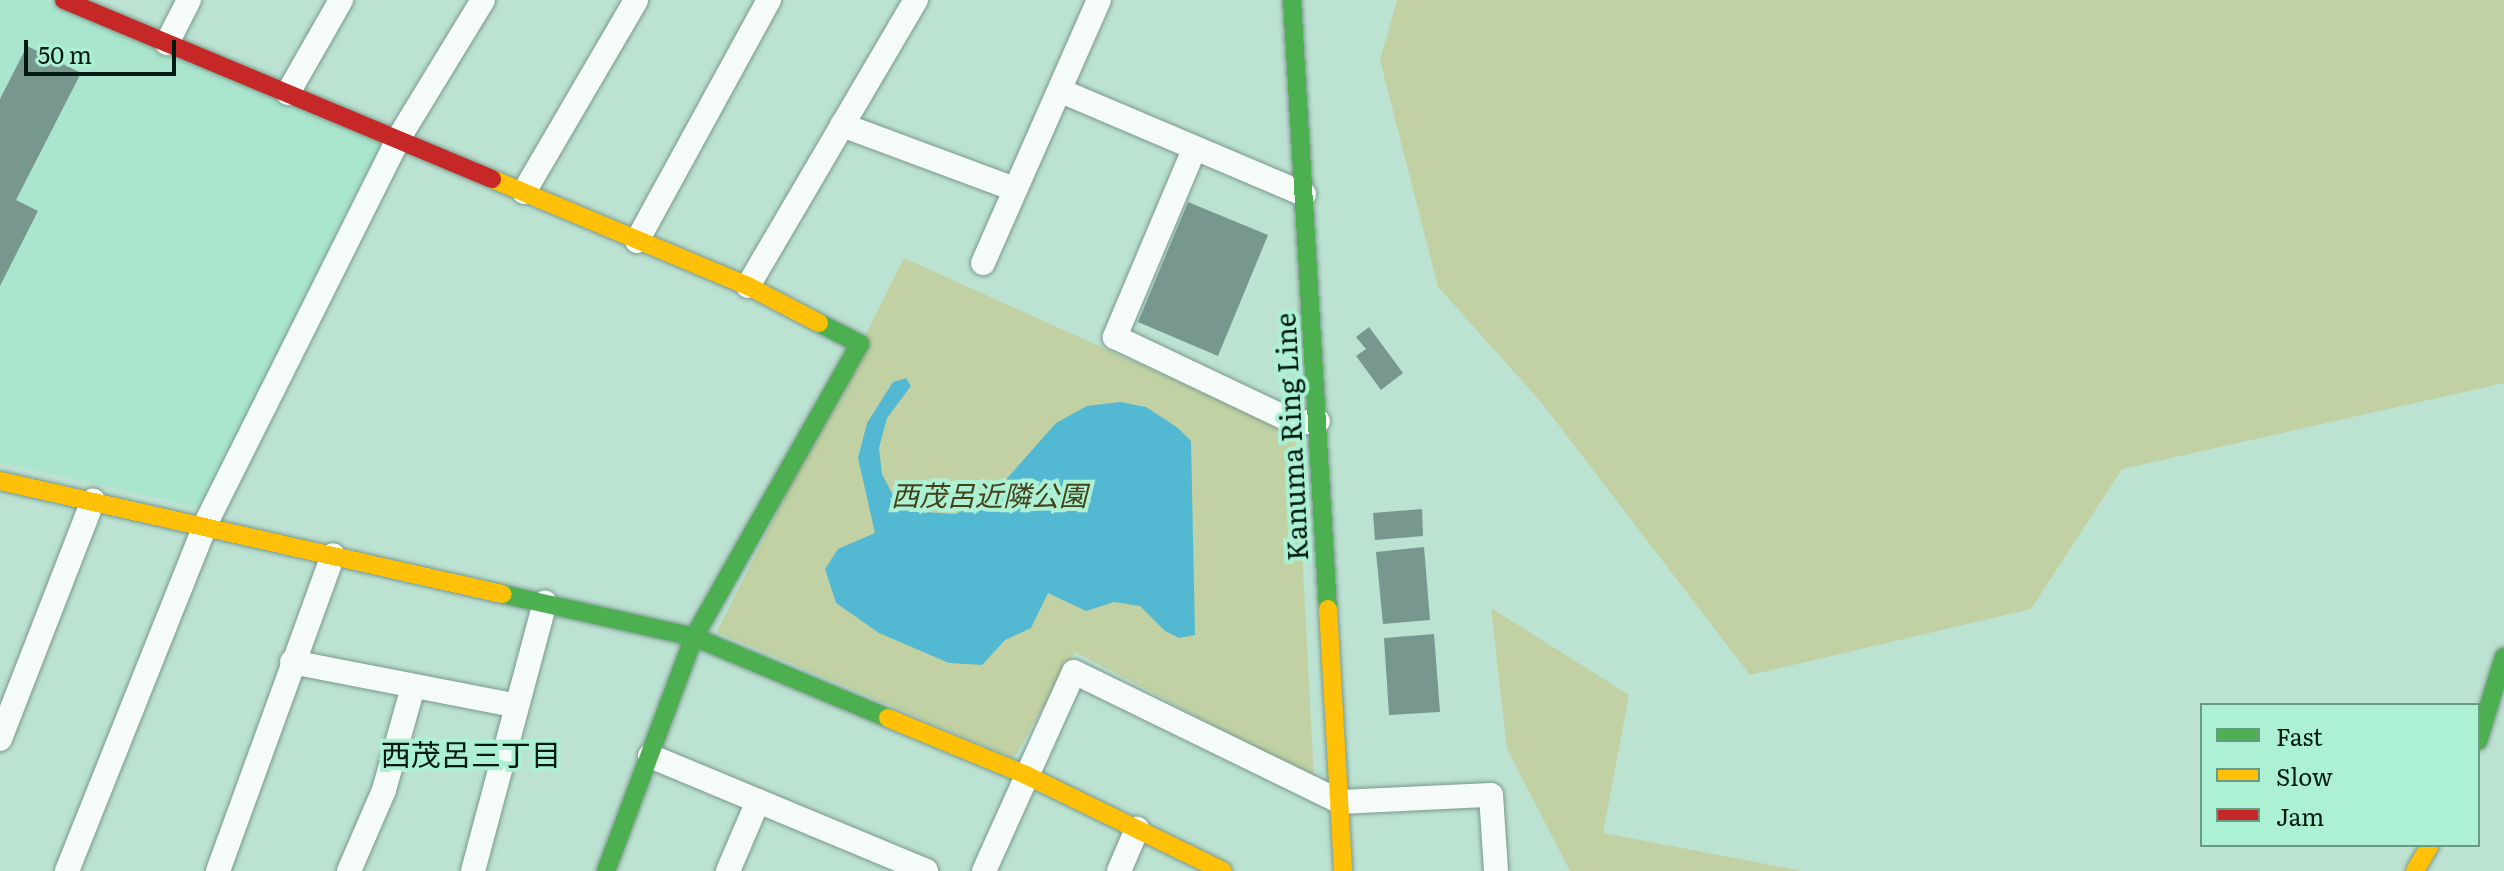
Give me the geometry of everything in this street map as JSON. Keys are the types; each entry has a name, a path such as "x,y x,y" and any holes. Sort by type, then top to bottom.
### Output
{"street":[{"path":"64,0 400,136 637,241 748,286 860,344 694,637 606,871"},
{"path":"167,43 189,0"},
{"path":"288,93 341,0"},
{"path":"67,871 206,523 400,136 483,0"},
{"path":"524,192 636,0"},
{"path":"637,241 769,0"},
{"path":"748,286 916,0"},
{"path":"983,263 1099,0"},
{"name":"Kanuma Ring Line","path":"1292,0 1343,871"},
{"path":"1061,91 1193,152 1304,194"},
{"path":"842,125 1014,189"},
{"path":"1193,152 1115,337 1296,423 1318,421"},
{"path":"0,481 206,523 694,637 1026,775 1137,829 1185,862 1223,871"},
{"path":"0,739 93,500"},
{"path":"218,871 333,555"},
{"path":"473,871 513,705 545,603"},
{"path":"2480,735 2504,657"},
{"path":"292,662 513,705"},
{"path":"984,871 1074,672 1340,802 1491,795 1496,871"},
{"path":"349,871 384,790 413,687"},
{"path":"650,756 758,801 866,860 926,871"},
{"path":"728,871 758,801"},
{"path":"1119,871 1137,829"},
{"path":"2415,871 2429,847"}],"shaded area":[{"path":"0,0 44,0 379,142 383,156 206,500 194,506 0,462"}],"green space":[{"path":"1397,0 2504,0 2504,383 2122,469 2031,609 1750,675 1541,402 1438,287 1380,60"},
{"name":"西茂呂近隣公園","path":"904,258 1296,435 1314,778 1075,652 1014,758 717,632"},
{"path":"1491,608 1629,695 1603,833 1803,871 1570,871 1507,749"}],"water":[{"path":"906,378 911,386 887,418 879,448 882,474 896,501 923,512 955,514 987,501 1056,423 1087,406 1120,402 1146,407 1178,428 1191,441 1195,635 1179,638 1165,631 1140,606 1114,602 1086,611 1048,593 1031,628 1005,640 982,665 949,663 879,633 836,603 825,569 838,549 875,533 858,458 867,423 893,382"}],"building":[{"path":"27,46 81,73 16,200 38,211 0,286 0,99"},
{"path":"1188,202 1268,235 1218,356 1138,322"},
{"path":"1369,327 1403,373 1381,390 1356,356 1366,349 1356,337"},
{"path":"1422,509 1423,536 1375,540 1373,513"},
{"path":"1424,547 1430,620 1383,624 1376,552"},
{"path":"1434,634 1440,712 1389,715 1384,638"}],"traffic: fast":[{"path":"1292,0 1328,609"},
{"path":"606,871 694,637 860,344 819,323"},
{"path":"502,594 694,637 888,718"},
{"path":"2480,735 2504,657"}],"traffic: slow":[{"path":"492,179 748,286 819,323"},
{"path":"0,481 502,594"},
{"path":"1328,609 1343,871"},
{"path":"888,718 1026,775 1223,871"},
{"path":"2415,871 2429,847"}],"traffic: jam":[{"path":"64,0 492,179"}],"district":[{"name":"西茂呂三丁目","path":"471,753"}]}
